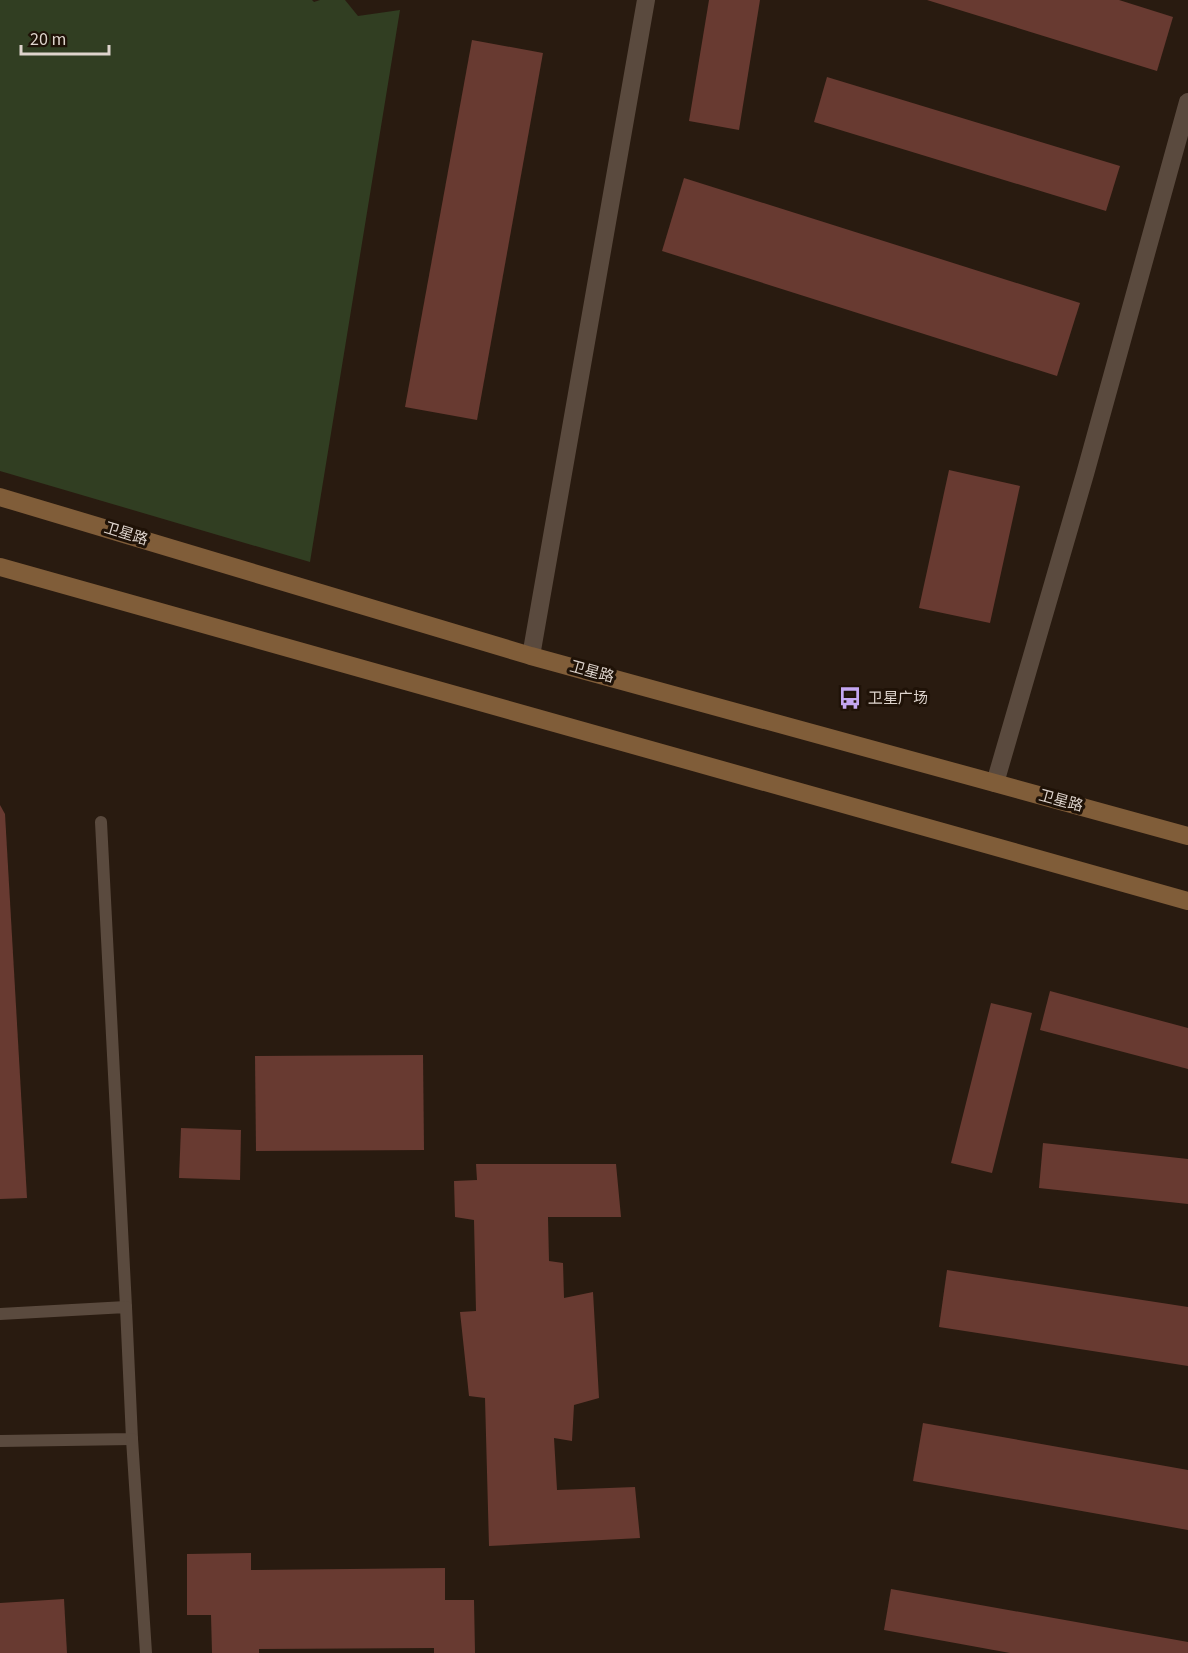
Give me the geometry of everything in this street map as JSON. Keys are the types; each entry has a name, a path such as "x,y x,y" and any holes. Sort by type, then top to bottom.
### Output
{"main road":[{"name":"卫星路","path":"0,497 531,656 1188,836"},
{"path":"0,567 1188,901"}],"street":[{"path":"531,656 646,0"},
{"path":"995,783 1188,102"}],"lane":[{"path":"101,822 132,1439 146,1653"},
{"path":"0,1314 126,1307"},
{"path":"0,1441 132,1439"}],"green space":[{"path":"0,0 312,0 314,2 345,0 358,16 400,10 310,562 0,471"}],"building":[{"path":"709,0 760,0 739,130 689,121"},
{"path":"927,0 1119,0 1173,17 1157,71"},
{"path":"472,40 543,53 477,420 405,407"},
{"path":"827,77 1120,166 1106,211 814,122"},
{"path":"684,178 1080,303 1057,376 662,251"},
{"path":"949,470 1020,486 990,623 919,608"},
{"path":"0,805 5,814 27,1198 0,1199"},
{"path":"1050,991 1188,1028 1188,1069 1040,1030"},
{"path":"991,1003 1032,1013 992,1173 951,1163"},
{"path":"423,1055 424,1150 256,1151 255,1056"},
{"path":"181,1128 241,1130 240,1180 179,1178"},
{"path":"1043,1143 1188,1159 1188,1204 1039,1188"},
{"path":"476,1164 616,1164 621,1217 548,1217 549,1261 563,1263 564,1298 593,1292 599,1398 574,1405 572,1441 554,1438 557,1490 635,1487 640,1538 489,1546 485,1398 469,1396 460,1312 476,1311 474,1220 455,1217 454,1181 477,1180"},
{"path":"947,1270 1188,1307 1188,1366 939,1327"},
{"path":"923,1423 1188,1470 1188,1530 913,1481"},
{"path":"251,1553 251,1570 445,1568 445,1600 474,1600 475,1653 434,1653 434,1648 259,1649 259,1653 212,1653 211,1615 187,1615 187,1554"},
{"path":"891,1589 1188,1642 1188,1653 1010,1653 884,1630"},
{"path":"64,1599 67,1653 0,1653 0,1603"}],"place":[{"name":"卫星广场","path":"850,698"}]}
